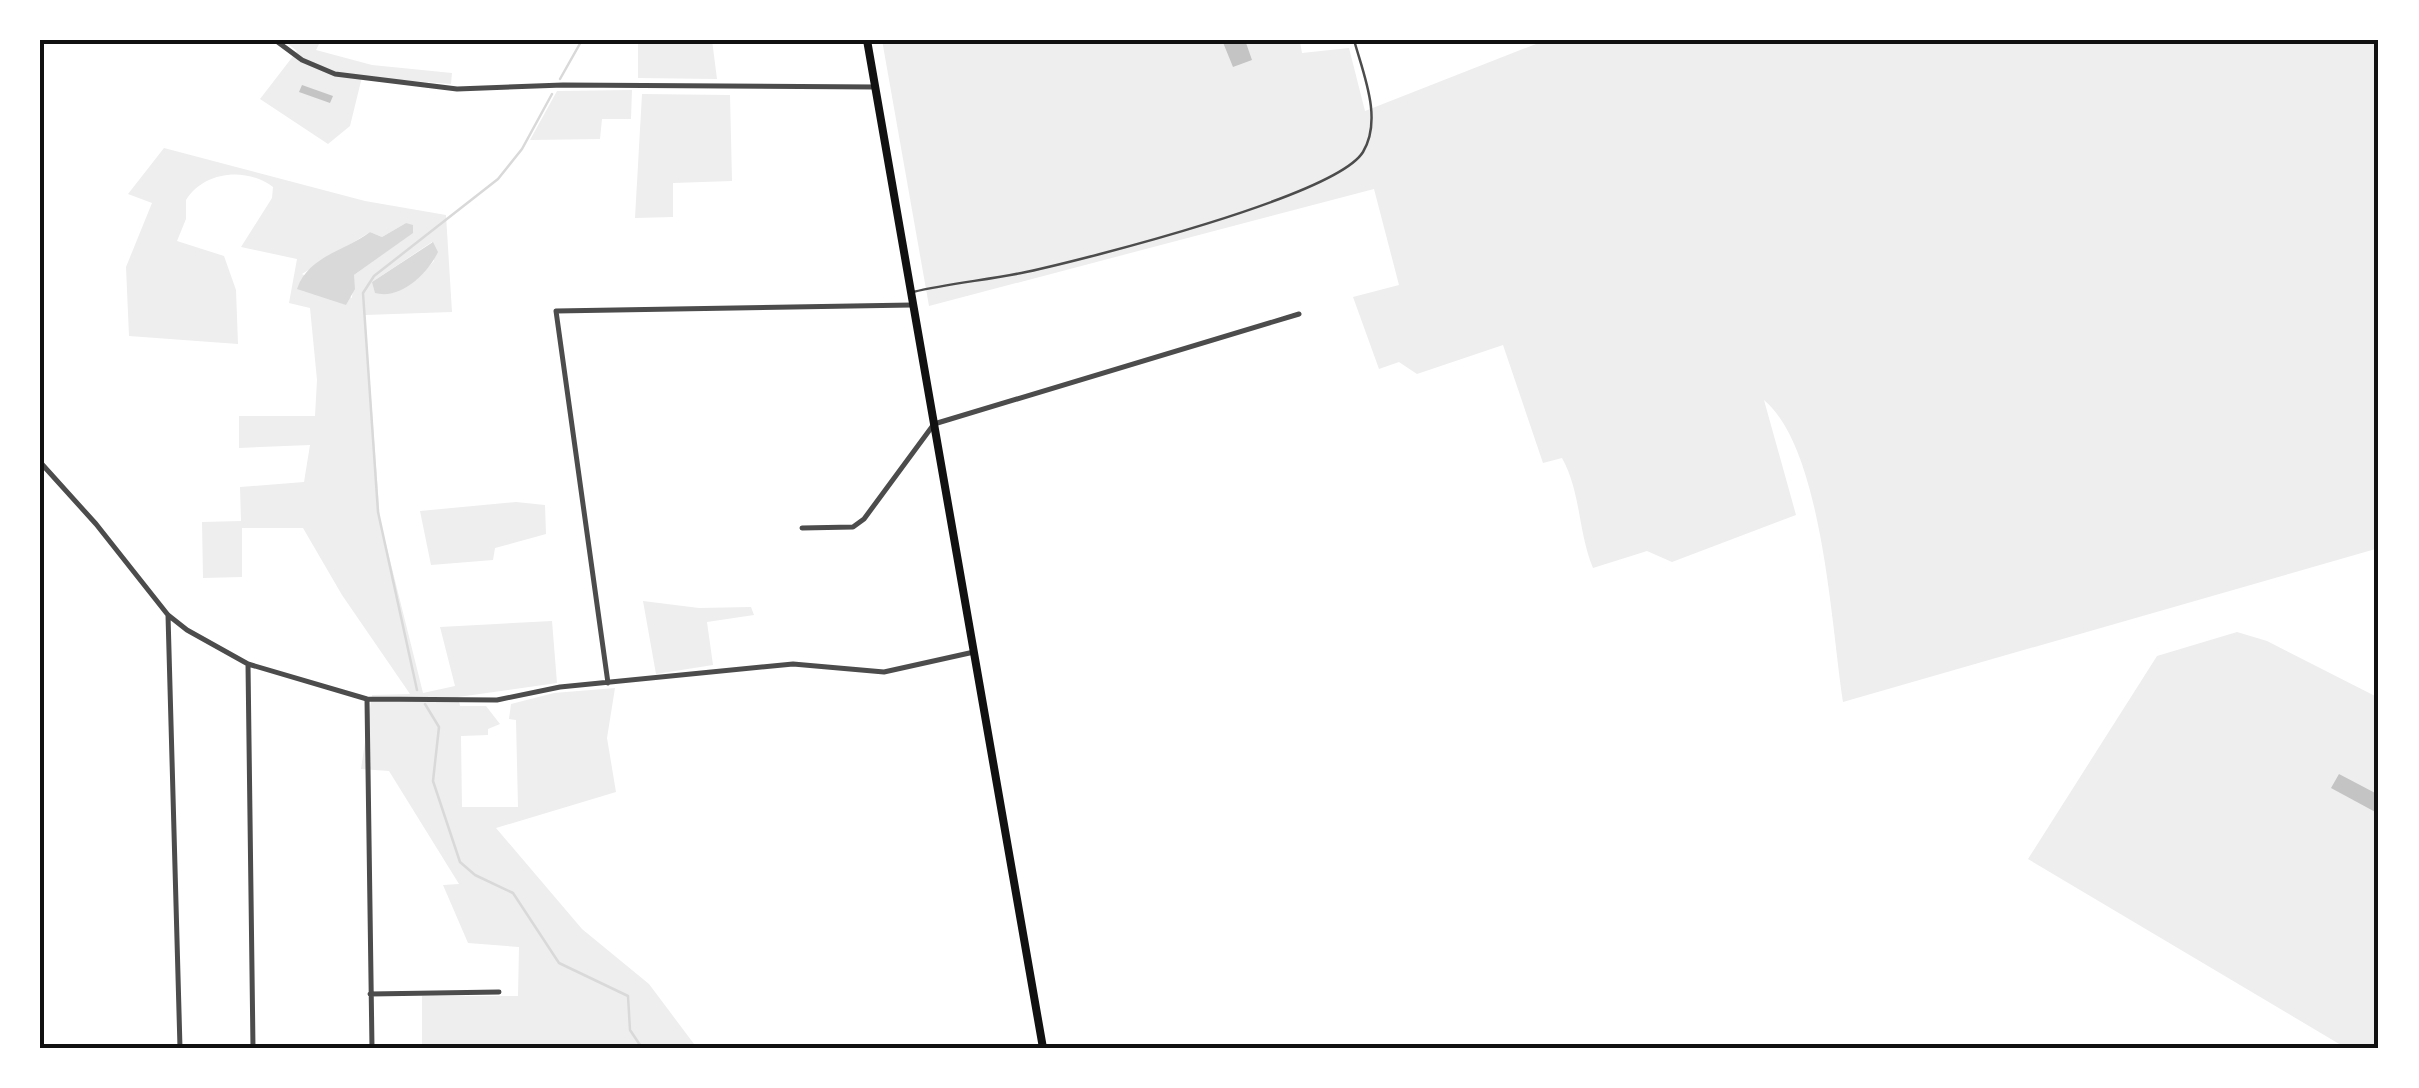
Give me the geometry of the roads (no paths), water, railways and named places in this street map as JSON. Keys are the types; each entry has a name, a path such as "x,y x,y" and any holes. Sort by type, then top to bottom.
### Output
{"main road":[{"path":"867,40 1042,1048"}],"street":[{"path":"275,40 302,60 335,74 457,89 563,85 876,87"},
{"path":"608,683 556,311 914,305"},
{"path":"802,528 840,528 864,519 934,424 1299,314"},
{"path":"40,462 96,524 168,615 248,664 368,699 497,700 560,687 794,664 884,672 974,652"},
{"path":"168,615 180,1048"},
{"path":"248,664 253,1048"},
{"path":"368,699 372,1048"},
{"path":"370,994 499,992"}],"lane":[{"path":"911,292 1046,266 1290,197 1338,176 1362,153 1371,123 1368,89 1354,40"}],"waterway":[{"path":"560,79 582,40"},
{"path":"417,690 378,512 363,293 374,276 498,179 522,149 552,94"},
{"path":"425,704 439,727 433,781 460,862 475,875 513,893 559,963 628,996 630,1030 642,1048"}]}
